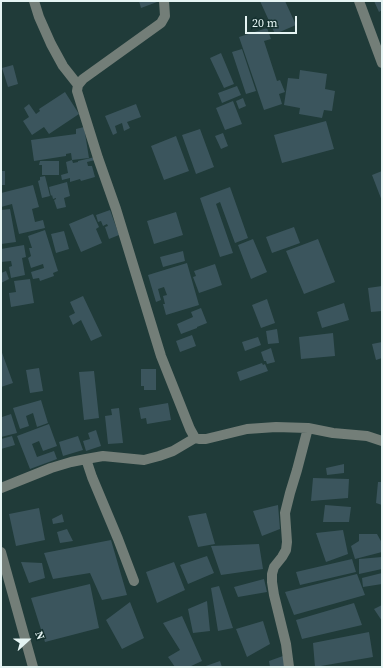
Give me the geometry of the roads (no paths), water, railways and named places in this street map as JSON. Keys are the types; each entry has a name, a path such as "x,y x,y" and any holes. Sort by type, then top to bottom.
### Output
{"street":[{"path":"34,1 39,17 51,44 63,66 78,85"},
{"path":"164,1 165,16 161,23 83,79 78,85 77,91 116,209 160,356 195,438"},
{"path":"359,1 382,63"},
{"path":"1,488 51,468 71,462 103,456 144,460 173,451 195,438 206,439 247,429 276,427 308,428 333,433 367,436 382,441"},
{"path":"289,667 286,644 274,595 272,574 274,567 286,550 287,542 285,513 308,428"},
{"path":"86,459 134,581"},
{"path":"1,552 33,667"}]}
